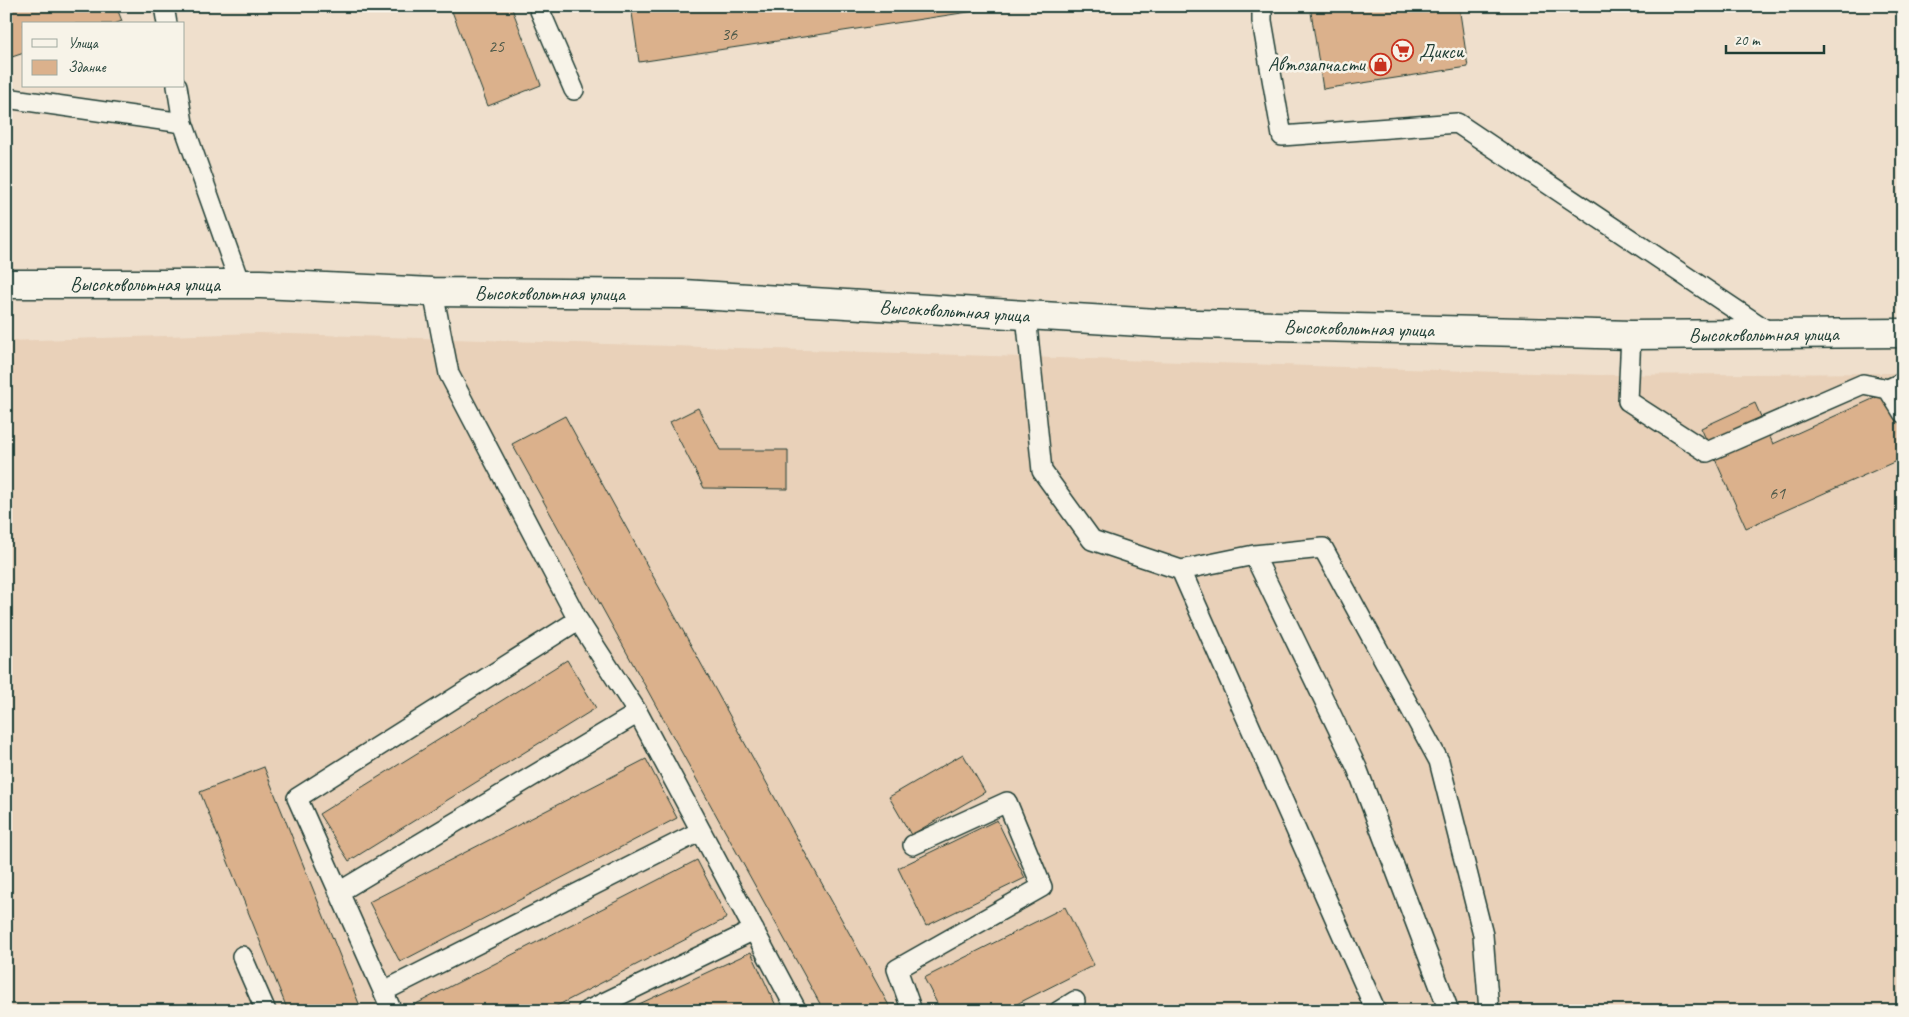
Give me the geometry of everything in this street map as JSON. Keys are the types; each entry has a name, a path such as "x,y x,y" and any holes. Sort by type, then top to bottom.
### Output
{"main road":[{"name":"Высоковольтная улица","path":"6,284 240,284 433,292 683,294 1156,323 1631,335 1903,333"}],"lane":[{"path":"164,6 167,22"},
{"path":"538,6 574,90"},
{"path":"1262,6 1262,20 1282,136 1457,123 1773,334"},
{"path":"177,88 183,123 240,284"},
{"path":"6,98 183,123"},
{"path":"433,292 448,374 578,620 638,713 797,1011"},
{"path":"1026,315 1042,471 1092,540 1181,570 1254,555 1323,548 1439,761 1483,935 1489,1011"},
{"path":"1631,335 1628,401 1707,452 1863,384 1895,386 1903,414"},
{"path":"1254,555 1357,768 1449,1011"},
{"path":"1181,570 1376,1011"},
{"path":"392,1011 297,798 578,620"},
{"path":"339,892 638,713"},
{"path":"912,1011 897,969 1042,887 1007,802 913,845"},
{"path":"384,991 701,830"},
{"path":"587,1011 754,930"},
{"path":"242,956 266,1011"},
{"path":"1058,1011 1075,1000"}],"shaded area":[{"path":"258,333 1598,375 1903,373 1903,1011 6,1011 6,341"}],"building":[{"path":"6,6 116,6 122,21 22,22 22,54 12,57 6,41"},
{"path":"450,6 511,6 541,85 488,106"},
{"path":"631,6 1008,6 639,62"},
{"path":"1310,6 1459,6 1468,67 1323,89"},
{"path":"1888,392 1903,426 1903,458 1746,528 1701,428 1755,403 1773,444"},
{"path":"698,408 720,450 788,450 788,489 704,488 670,422"},
{"path":"565,416 892,1011 824,1011 512,444"},
{"path":"567,660 596,708 349,861 319,814"},
{"path":"963,754 985,792 911,835 889,797"},
{"path":"646,759 677,818 400,962 369,902"},
{"path":"264,767 362,1011 288,1011 200,792"},
{"path":"997,820 1025,878 926,926 898,868"},
{"path":"697,860 727,918 547,1011 417,1011 414,1005"},
{"path":"1065,907 1094,965 1003,1011 941,1011 924,978"},
{"path":"751,952 778,1010 624,1011"},
{"path":"1116,1003 1120,1011 1101,1011"}],"place":[{"name":"Дикси","path":"1403,51"},
{"name":"Автозапчасти","path":"1381,64"}]}
